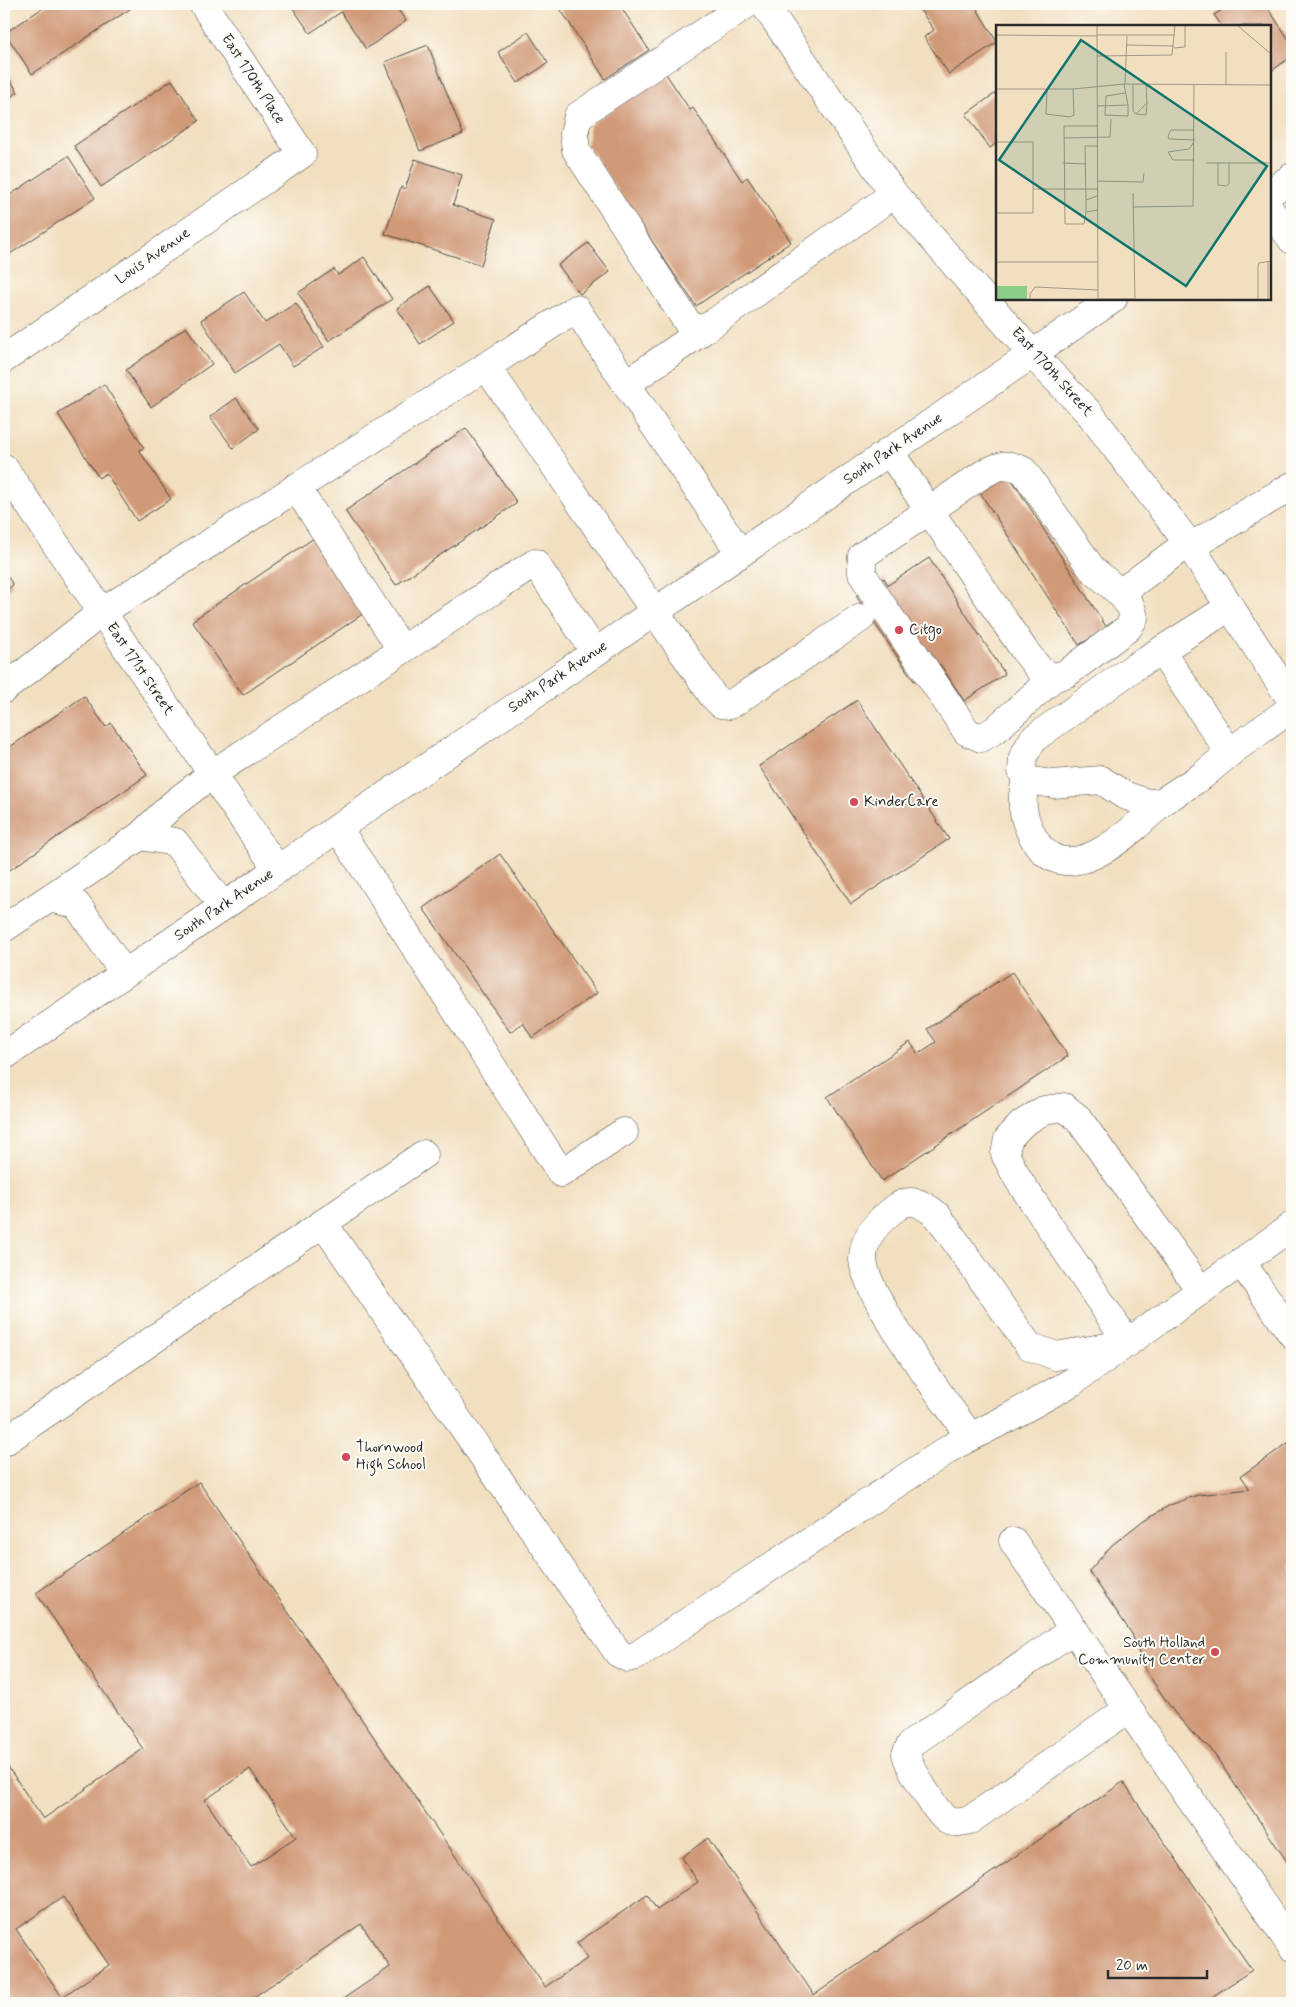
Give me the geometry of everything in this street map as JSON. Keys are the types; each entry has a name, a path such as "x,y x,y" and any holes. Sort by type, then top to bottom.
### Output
{"street":[{"name":"East 170th Place","path":"203,4 302,154"},
{"path":"708,327 698,329 690,326 677,308 576,150 574,134 578,116 747,4"},
{"name":"East 170th Street","path":"764,4 894,194 1033,355 1090,414 1189,545 1292,701"},
{"name":"Louis Avenue","path":"4,359 302,154"},
{"path":"1271,192 1292,178"},
{"path":"626,384 894,194"},
{"path":"1271,211 1292,240"},
{"name":"South Park Avenue","path":"4,1056 1112,300"},
{"path":"4,689 102,612 576,309 740,553"},
{"path":"486,366 656,611 712,696 721,704 730,705 861,618"},
{"path":"889,451 1024,650 1040,670 1052,678"},
{"path":"1011,464 1024,471 1092,569 1120,593 1131,607 1134,618 1128,628 1067,673 1052,678 995,730 981,738 966,732 862,573 862,556 928,511 983,474 998,466 1011,464"},
{"name":"East 171st Street","path":"4,468 277,869"},
{"path":"1120,593 1189,545 1292,486"},
{"path":"296,487 402,650"},
{"path":"4,928 140,836 173,804 212,774 535,563 595,652"},
{"path":"1230,607 1161,651 1033,739 1023,757 1022,771 1026,780 1021,796 1023,814 1033,837 1045,852 1066,862 1084,859 1110,846 1131,832 1162,802 1202,776 1292,708"},
{"path":"1161,651 1230,753"},
{"path":"1026,780 1053,784 1101,780 1124,795 1147,802 1162,802"},
{"path":"338,828 561,1173 624,1132"},
{"path":"140,836 175,842 224,906"},
{"path":"50,898 77,905 124,973"},
{"path":"1128,1343 1018,1179 1005,1154 1008,1139 1022,1124 1044,1110 1064,1108 1078,1118 1201,1291"},
{"path":"4,1442 424,1154"},
{"path":"970,1437 891,1321 868,1281 863,1259 868,1238 882,1218 903,1203 920,1203 937,1215 1029,1346 1056,1356 1128,1343"},
{"path":"323,1223 618,1653 628,1658 636,1656 701,1614 955,1445 1072,1382 1292,1226"},
{"path":"1241,1262 1292,1334"},
{"path":"1013,1541 1292,1947"},
{"path":"1074,1630 911,1744 906,1754 909,1766 936,1806 947,1820 958,1823 970,1820 1128,1709"}],"building":[{"path":"49,4 127,4 130,9 32,74 5,33"},
{"path":"290,4 394,4 406,21 366,49 341,12 310,33"},
{"path":"564,4 619,4 649,50 605,79 559,7"},
{"path":"916,4 974,4 996,43 949,74 924,37 934,30"},
{"path":"1231,4 1265,4 1292,44 1292,56 1271,71 1271,25 1221,25 1214,15"},
{"path":"528,32 548,63 518,83 498,52"},
{"path":"428,45 463,134 420,151 385,62"},
{"path":"4,70 18,92 4,101"},
{"path":"666,74 690,110 693,108 742,181 747,177 791,242 696,306 587,145 590,125"},
{"path":"172,80 199,121 101,187 74,146"},
{"path":"996,93 996,144 990,148 966,114"},
{"path":"68,156 95,198 4,258 4,199"},
{"path":"415,159 462,175 453,205 496,219 481,265 385,234 401,187 405,189"},
{"path":"588,243 610,272 580,294 558,265"},
{"path":"364,257 392,299 329,341 298,293 334,269 338,275"},
{"path":"430,286 454,321 420,344 397,308"},
{"path":"244,292 265,323 296,303 324,347 293,366 279,344 235,373 201,320"},
{"path":"186,327 212,364 151,407 126,370"},
{"path":"104,384 144,448 139,450 171,499 137,521 106,473 99,478 58,414"},
{"path":"236,398 259,429 233,448 210,417"},
{"path":"466,428 517,503 396,585 345,511"},
{"path":"1005,469 1107,628 1079,645 977,488"},
{"path":"314,538 364,613 243,695 192,621"},
{"name":"Citgo","path":"929,558 1005,674 964,701 940,664 914,681 856,596 884,578 888,585"},
{"path":"4,571 13,585 4,592"},
{"path":"84,696 106,727 111,723 147,775 4,874 4,751"},
{"name":"KinderCare","path":"857,700 949,839 851,904 759,766"},
{"path":"500,854 597,993 532,1038 523,1023 510,1032 423,908"},
{"path":"1012,972 1068,1056 882,1181 827,1097 910,1042 918,1054 936,1042 927,1029"},
{"name":"South Holland Community Center","path":"1292,1440 1292,1869 1210,1748 1194,1735 1174,1712 1145,1670 1132,1634 1089,1571 1112,1545 1140,1523 1170,1505 1198,1495 1250,1489 1241,1476"},
{"path":"199,1482 545,1987 588,1958 577,1943 647,1895 657,1910 698,1882 682,1857 708,1838 814,1995 1123,1782 1252,1970 1203,2003 337,2003 390,1967 361,1924 245,2003 4,2003 4,1761 43,1819 143,1749 36,1593","holes":["250,1769 296,1837 251,1867 205,1800","63,1897 109,1965 62,1997 16,1929"]}],"place":[{"name":"Citgo","path":"899,630"},
{"name":"KinderCare","path":"854,802"},
{"name":"Thornwood High School","path":"346,1457"},
{"name":"South Holland Community Center","path":"1215,1652"}]}
